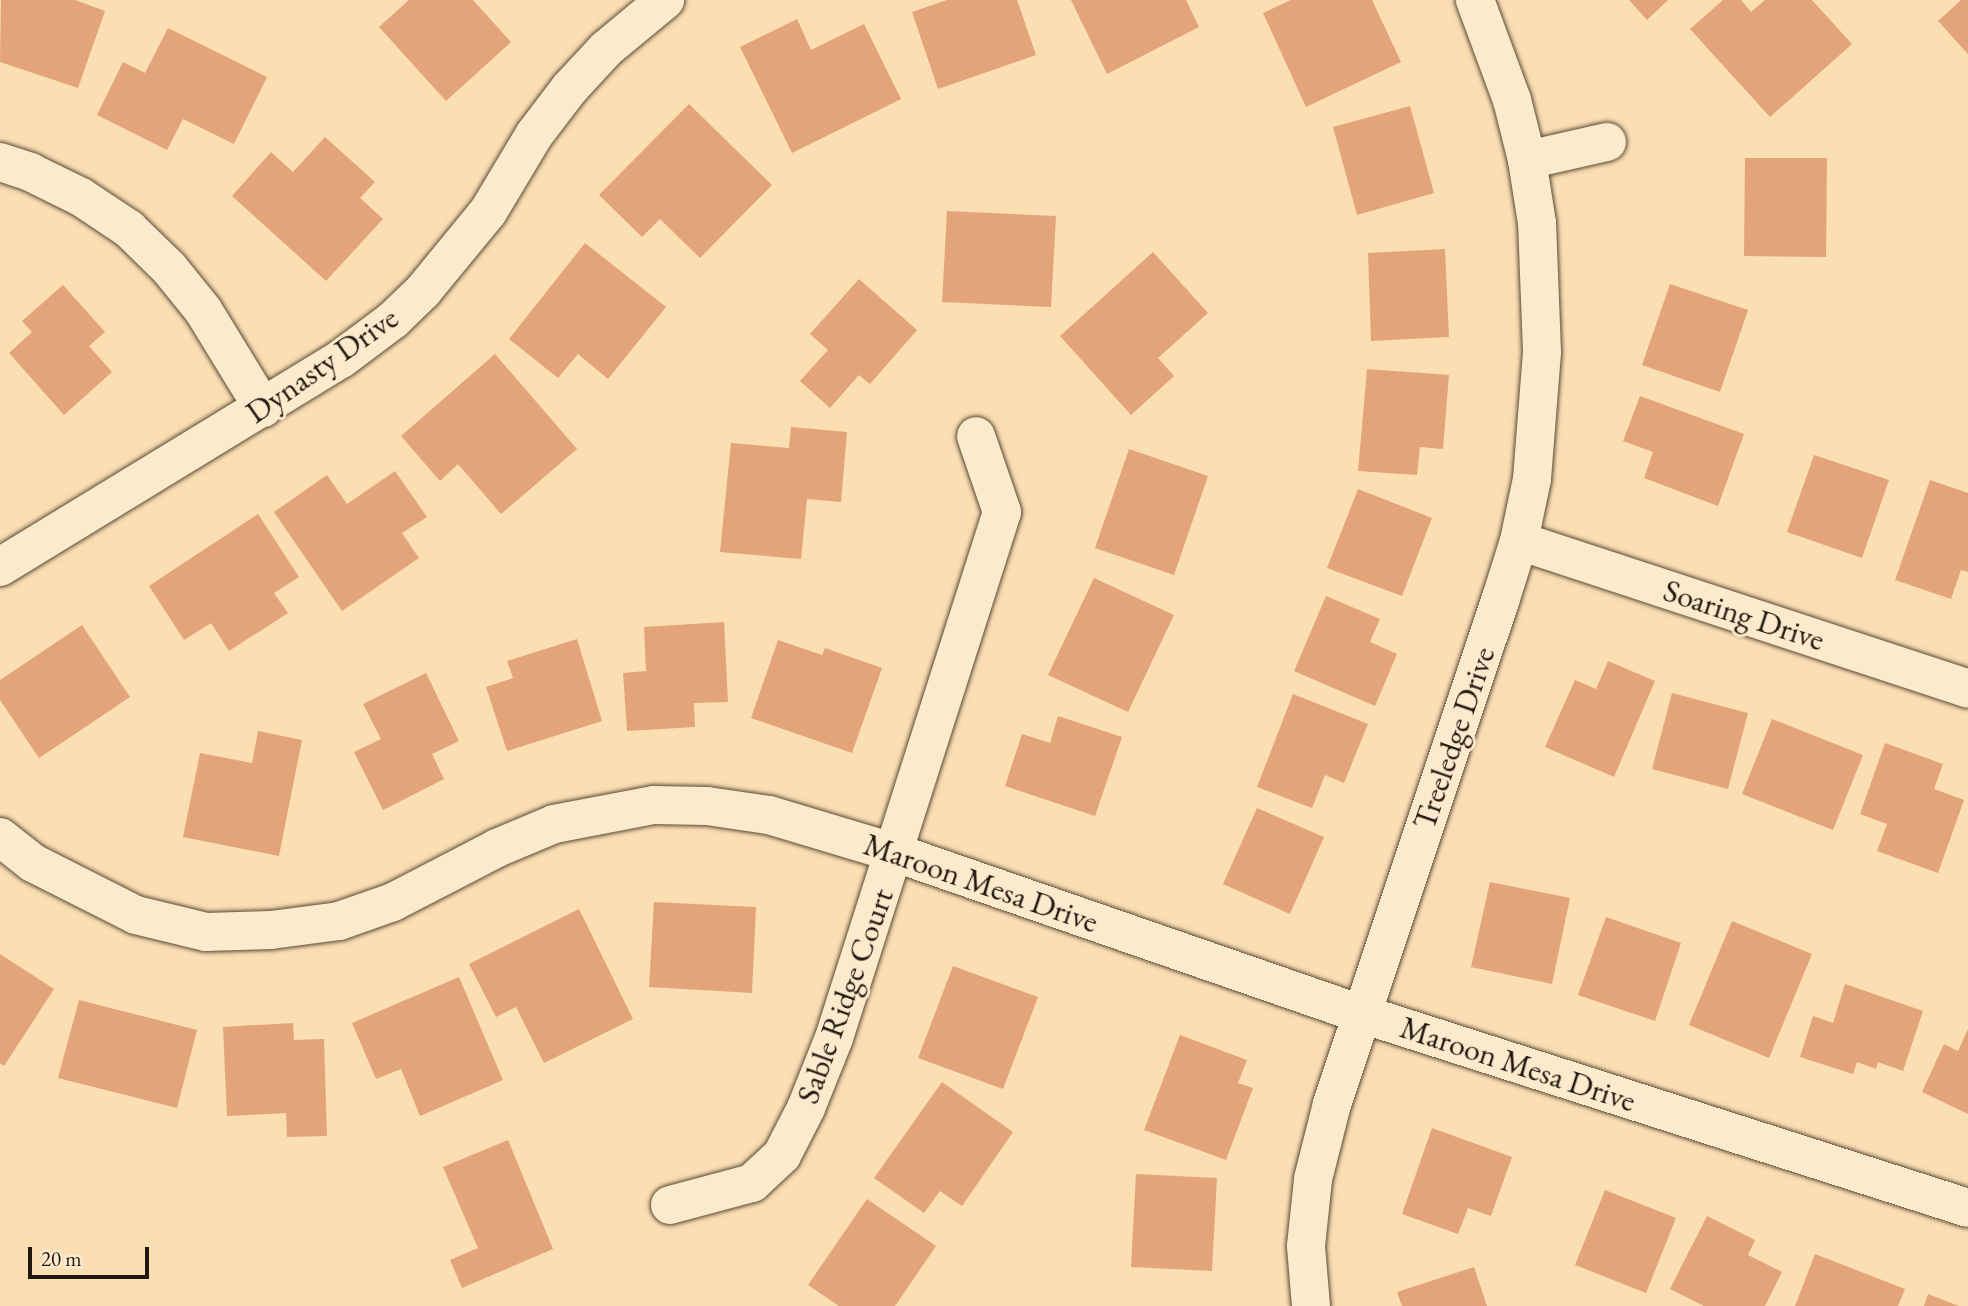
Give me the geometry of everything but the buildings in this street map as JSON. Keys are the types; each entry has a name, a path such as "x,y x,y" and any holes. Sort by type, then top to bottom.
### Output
{"street":[{"name":"Treeledge Drive","path":"1311,1306 1306,1246 1313,1179 1332,1104 1519,541 1532,479 1542,352 1537,223 1527,160 1513,100 1475,0"},
{"name":"Dynasty Drive","path":"0,567 341,359 393,320 423,291 488,212 534,135 569,89 655,2"},
{"path":"1527,160 1607,142"},
{"path":"0,162 30,172 81,198 129,229 169,268 203,310 263,408"},
{"name":"Sable Ridge Court","path":"670,1205 752,1183 782,1155 806,1108 834,1038 896,853 1002,512 976,436"},
{"name":"Soaring Drive","path":"1519,541 1968,689"},
{"name":"Maroon Mesa Drive","path":"0,837 33,863 95,897 136,915 205,932 271,930 339,921 393,902 497,848 554,824 654,805 707,806 769,815 896,853 1362,1014 1968,1208"}]}
